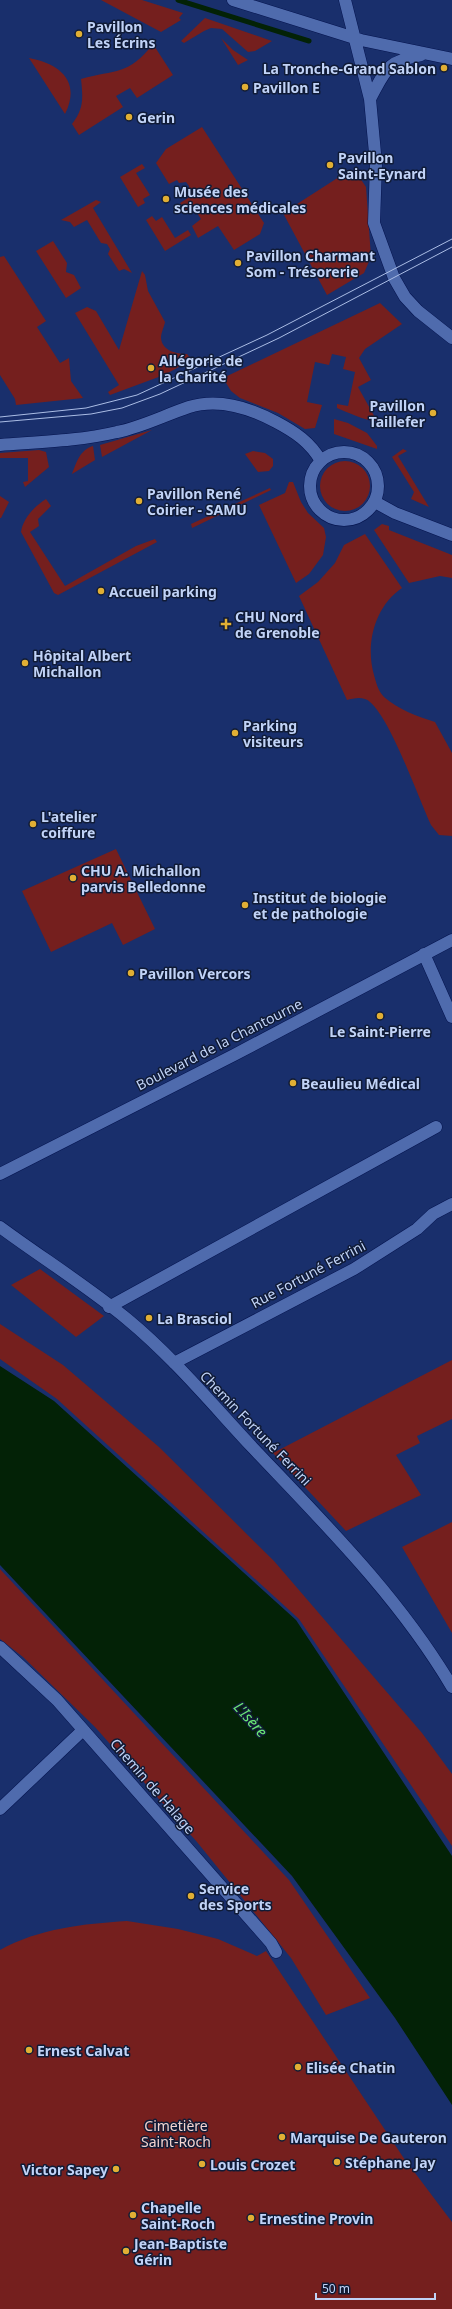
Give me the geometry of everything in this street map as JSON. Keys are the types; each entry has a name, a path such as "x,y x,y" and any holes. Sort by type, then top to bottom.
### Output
{"street":[{"path":"233,0 353,38 452,59"},
{"path":"345,0 353,38 370,99 376,164 374,223 394,278 405,297 418,311 452,338"},
{"path":"370,99 386,70 398,59 426,54"},
{"path":"0,445 95,437 119,432 190,407 218,403 258,412 292,431 314,448 321,461"},
{"path":"343,451 355,453 373,466 378,479 378,491 375,502 366,512 355,518 342,520 329,517 318,508 311,496 310,481 314,470 321,461 331,454 343,451"},
{"path":"375,502 395,513 452,535"},
{"name":"Boulevard de la Chantourne","path":"0,1174 234,1055 452,940"},
{"path":"424,954 452,1017"},
{"path":"109,1307 436,1127"},
{"name":"Rue Fortuné Ferrini","path":"174,1363 354,1269 417,1229 433,1214 452,1204"},
{"name":"Chemin Fortuné Ferrini","path":"0,1227 127,1319 174,1363 342,1541 389,1598 442,1670 452,1687"},
{"name":"Chemin de Halage","path":"0,1647 57,1700 265,1937 276,1952"},
{"path":"0,1809 83,1730"}],"green space":[{"path":"101,0 142,0 183,13 179,18 181,20 161,32"},
{"path":"205,18 272,41 255,51 248,52 222,29 211,28 184,43 181,41"},
{"path":"221,38 233,50 248,60 238,65"},
{"path":"153,44 173,75 137,98 130,88 116,96 123,107 79,135 72,124 79,113 82,103 81,79 121,70 136,62"},
{"path":"29,58 50,65 59,70 65,76 71,93 65,114"},
{"path":"202,127 264,223 260,234 234,250 218,226 198,238 192,226 201,219 195,210 187,214 180,203 188,198 189,186 186,182 179,183 177,180 169,184 156,163 166,149"},
{"path":"142,164 145,168 136,173 150,195 143,199 145,203 138,207 120,177"},
{"path":"339,177 360,178 366,187 371,257 364,273 327,295 283,213"},
{"path":"96,200 101,202 93,208 132,273 124,269 119,271 108,254 110,249 107,244 101,243 87,220 74,227 70,222 61,220"},
{"path":"152,216 156,221 162,217 175,238 188,230 191,235 165,251 146,220"},
{"path":"53,241 67,263 66,272 74,275 81,288 66,298 36,251"},
{"path":"4,256 46,321 37,327 60,363 69,358 71,381 83,398 16,405 15,399 0,375 0,257"},
{"path":"142,271 145,275 148,291 165,322 161,336 164,346 171,351 187,354 192,360 164,375 110,395 108,392 119,385 75,313 87,307 96,311 119,350"},
{"path":"380,303 402,324 365,349 359,358 371,380 358,387 377,421 363,418 337,408 337,404 348,406 355,372 343,369 346,357 332,354 329,365 315,362 307,402 322,405 315,428 305,429 278,413 240,398 231,391 223,378"},
{"path":"334,419 348,423 367,433 377,446 377,449 334,434"},
{"path":"152,430 102,457 100,445"},
{"path":"93,446 95,460 72,474 77,460 82,453"},
{"path":"403,449 407,451 398,456 429,507 411,499 414,492 392,457"},
{"path":"39,450 46,452 49,467 25,487 23,482 28,481 28,458 0,458 0,453"},
{"path":"253,451 265,453 273,459 273,466 269,471 258,472 245,454"},
{"path":"345,461 354,463 365,472 370,486 368,495 359,506 345,511 336,509 325,500 320,486 322,477 331,466"},
{"path":"289,482 293,482 301,502 308,513 324,528 326,537 323,555 309,574 296,583 259,505 285,493"},
{"path":"270,488 271,490 192,528 191,524"},
{"path":"0,496 9,502 1,518 0,518"},
{"path":"46,499 51,506 38,519 39,526 30,532 65,586 136,546 155,539 157,542 58,595 54,593 21,532 24,522 30,513"},
{"path":"382,524 389,526 389,530 452,555 452,578 440,576 409,583 374,530"},
{"path":"365,534 402,588 385,605 374,627 371,651 376,681 382,695 390,702 408,712 435,722 452,753 452,836 439,835 431,825 404,760 387,725 378,711 368,700 356,698 347,700 299,596 318,582 335,563 344,545"},
{"path":"116,849 155,929 123,945 112,923 51,952 22,891"},
{"path":"40,1269 104,1316 76,1337 11,1285"},
{"path":"0,1324 63,1365 159,1447 274,1561 422,1733 452,1774 452,1846 299,1619 57,1399 0,1359"},
{"path":"452,1360 452,1419 417,1436 420,1443 396,1455 421,1495 346,1531 273,1453"},
{"path":"452,1522 452,1633 402,1547"},
{"path":"0,1569 289,1880 370,1998 326,2015 291,1958 197,1842 95,1727 23,1657 0,1639"},
{"name":"Cimetière Saint-Roch","path":"127,1921 178,1929 218,1939 257,1956 266,1951 403,2157 452,2222 452,2309 0,2309 0,1950 31,1937 62,1928"}],"water":[{"name":"L'Isère","path":"0,1366 54,1401 296,1620 452,1856 452,2105 395,2018 292,1876 0,1565"}],"waterway":[{"path":"178,0 309,41"}],"tram line":[{"path":"0,417 86,408 137,395 267,335 452,239"},
{"path":"0,422 91,414 122,408 160,394 279,338 452,247"}],"place":[{"name":"Pavillon Les Écrins","path":"79,34"},
{"name":"La Tronche-Grand Sablon","path":"444,68"},
{"name":"Pavillon E","path":"245,87"},
{"name":"Gerin","path":"129,117"},
{"name":"Pavillon Saint-Eynard","path":"330,165"},
{"name":"Musée des sciences médicales","path":"166,199"},
{"name":"Pavillon Charmant Som - Trésorerie","path":"238,263"},
{"name":"Allégorie de la Charité","path":"151,368"},
{"name":"Pavillon Taillefer","path":"433,413"},
{"name":"Pavillon René Coirier - SAMU","path":"139,501"},
{"name":"Accueil parking","path":"101,591"},
{"name":"CHU Nord de Grenoble","path":"226,624"},
{"name":"Hôpital Albert Michallon","path":"25,663"},
{"name":"Parking visiteurs","path":"235,733"},
{"name":"L'atelier coiffure","path":"33,824"},
{"name":"CHU A. Michallon parvis Belledonne","path":"73,878"},
{"name":"Institut de biologie et de pathologie","path":"245,905"},
{"name":"Pavillon Vercors","path":"131,973"},
{"name":"Le Saint-Pierre","path":"380,1016"},
{"name":"Beaulieu Médical","path":"293,1083"},
{"name":"La Brasciol","path":"149,1318"},
{"name":"Service des Sports","path":"191,1896"},
{"name":"Ernest Calvat","path":"29,2050"},
{"name":"Elisée Chatin","path":"298,2067"},
{"name":"Marquise De Gauteron","path":"282,2137"},
{"name":"Stéphane Jay","path":"337,2162"},
{"name":"Louis Crozet","path":"202,2164"},
{"name":"Victor Sapey","path":"116,2169"},
{"name":"Chapelle Saint-Roch","path":"133,2215"},
{"name":"Ernestine Provin","path":"251,2218"},
{"name":"Jean-Baptiste Gérin","path":"126,2251"}]}
